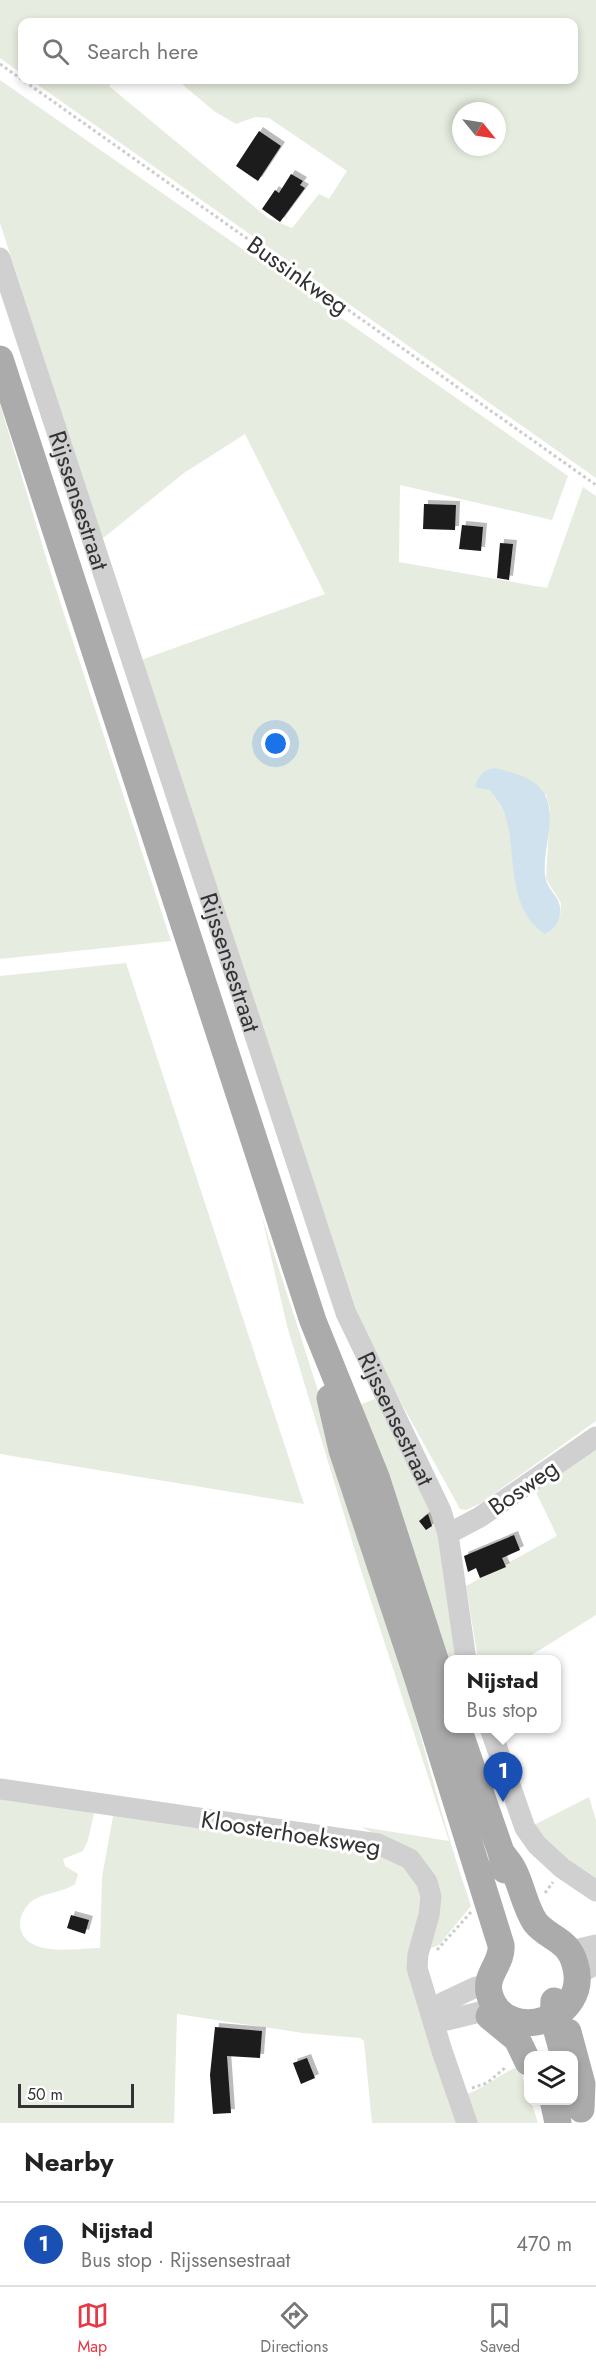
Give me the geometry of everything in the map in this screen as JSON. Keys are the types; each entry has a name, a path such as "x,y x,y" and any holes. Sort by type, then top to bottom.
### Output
{"main road":[{"name":"Rijssensestraat","path":"0,359 313,1321 380,1487 444,1687"},
{"name":"Rijssensestraat","path":"313,1321 342,1450 474,1855 495,1948"},
{"path":"460,1733 501,1852 516,1906 561,1950 565,1973 564,1983 552,2006 558,2014 582,2084 564,2108"},
{"path":"525,2051 498,2012 488,1988 491,1972 502,1956 495,1948 516,1940 561,1950"},
{"path":"498,2012 540,2022 558,2014"},
{"path":"558,2014 563,2051"}],"street":[{"name":"Rijssensestraat","path":"0,258 346,1314 441,1510 448,1534 465,1655"},
{"name":"Bosweg","path":"448,1534 480,1517 596,1437"},
{"path":"492,1733 525,1828 537,1845 562,1868 596,1891"},
{"name":"Kloosterhoeksweg","path":"0,1789 378,1844 400,1852 418,1868 427,1881 430,1897 417,1968 467,2123"},
{"path":"561,1950 596,1945"},
{"path":"432,2014 442,2003 498,2012"}],"path":[{"name":"Bussinkweg","path":"0,64 18,77"},
{"name":"Bussinkweg","path":"28,84 596,485"},
{"path":"456,2094 487,2083 506,2067 524,2061"}],"shaded area":[{"path":"0,0 596,0 596,478 37,84 111,84 109,86 268,218 292,228 319,194 329,199 347,171 269,118 255,117 236,124 214,111 182,84 578,84 578,18 18,18 18,71 0,58"},
{"path":"0,80 568,476 552,520 400,485 399,562 547,588 583,487 596,496 596,1421 481,1503 466,1510 460,1509 373,1352 362,1327 141,660 325,594 245,434 184,473 102,539 0,223","holes":["475,787 546,795 550,808 546,879 561,903 560,917 512,846 506,815 490,789"]},
{"path":"0,404 52,577 171,941 0,959"},
{"path":"126,963 304,1504 0,1454 0,976"},
{"path":"262,1217 366,1547 442,1814 471,1906 439,1945 429,1949 432,1921 403,1850 362,1827 449,1841 359,1564 287,1326"},
{"path":"375,1399 432,1497 459,1655 447,1655 357,1406"},
{"path":"596,1443 596,1615 531,1655 477,1655 466,1586 557,1536 533,1486"},
{"path":"0,1795 95,1809 83,1851 63,1859 65,1866 78,1874 75,1884 37,1898 27,1905 22,1915 20,1925 23,1936 31,1943 41,1947 65,1950 100,1948 102,1877 114,1811 377,1848 415,1873 423,1897 411,1953 458,2123 372,2123 364,2041 360,2038 303,2033 177,2014 174,2123 0,2123"},
{"path":"589,1797 596,1820 596,1881 561,1860 530,1827"},
{"path":"520,2066 524,2083 524,2105 532,2105 538,2123 472,2123 462,2096 479,2089"}],"water":[{"path":"495,768 531,780 542,790 549,806 545,871 548,885 558,899 560,913 556,925 545,934 533,923 518,896 509,833 503,811 490,790 475,787 482,774"}],"building":[{"path":"259,131 281,146 258,181 236,166"},
{"path":"291,174 303,181 300,185 305,188 280,222 262,209 275,190 279,193"},
{"path":"424,504 456,505 455,530 423,529"},
{"path":"462,525 483,527 481,551 459,549"},
{"path":"500,543 513,544 509,580 497,578"},
{"path":"428,1514 432,1526 426,1530 419,1521"},
{"path":"514,1535 520,1550 502,1558 506,1567 480,1578 476,1568 468,1572 464,1556"},
{"path":"71,1915 89,1920 85,1934 67,1928"},
{"path":"215,2027 262,2031 260,2058 227,2056 231,2113 213,2114 210,2075"},
{"path":"307,2058 315,2078 301,2084 293,2063"}],"place":[{"name":"Nijstad","path":"503,1802"}]}
